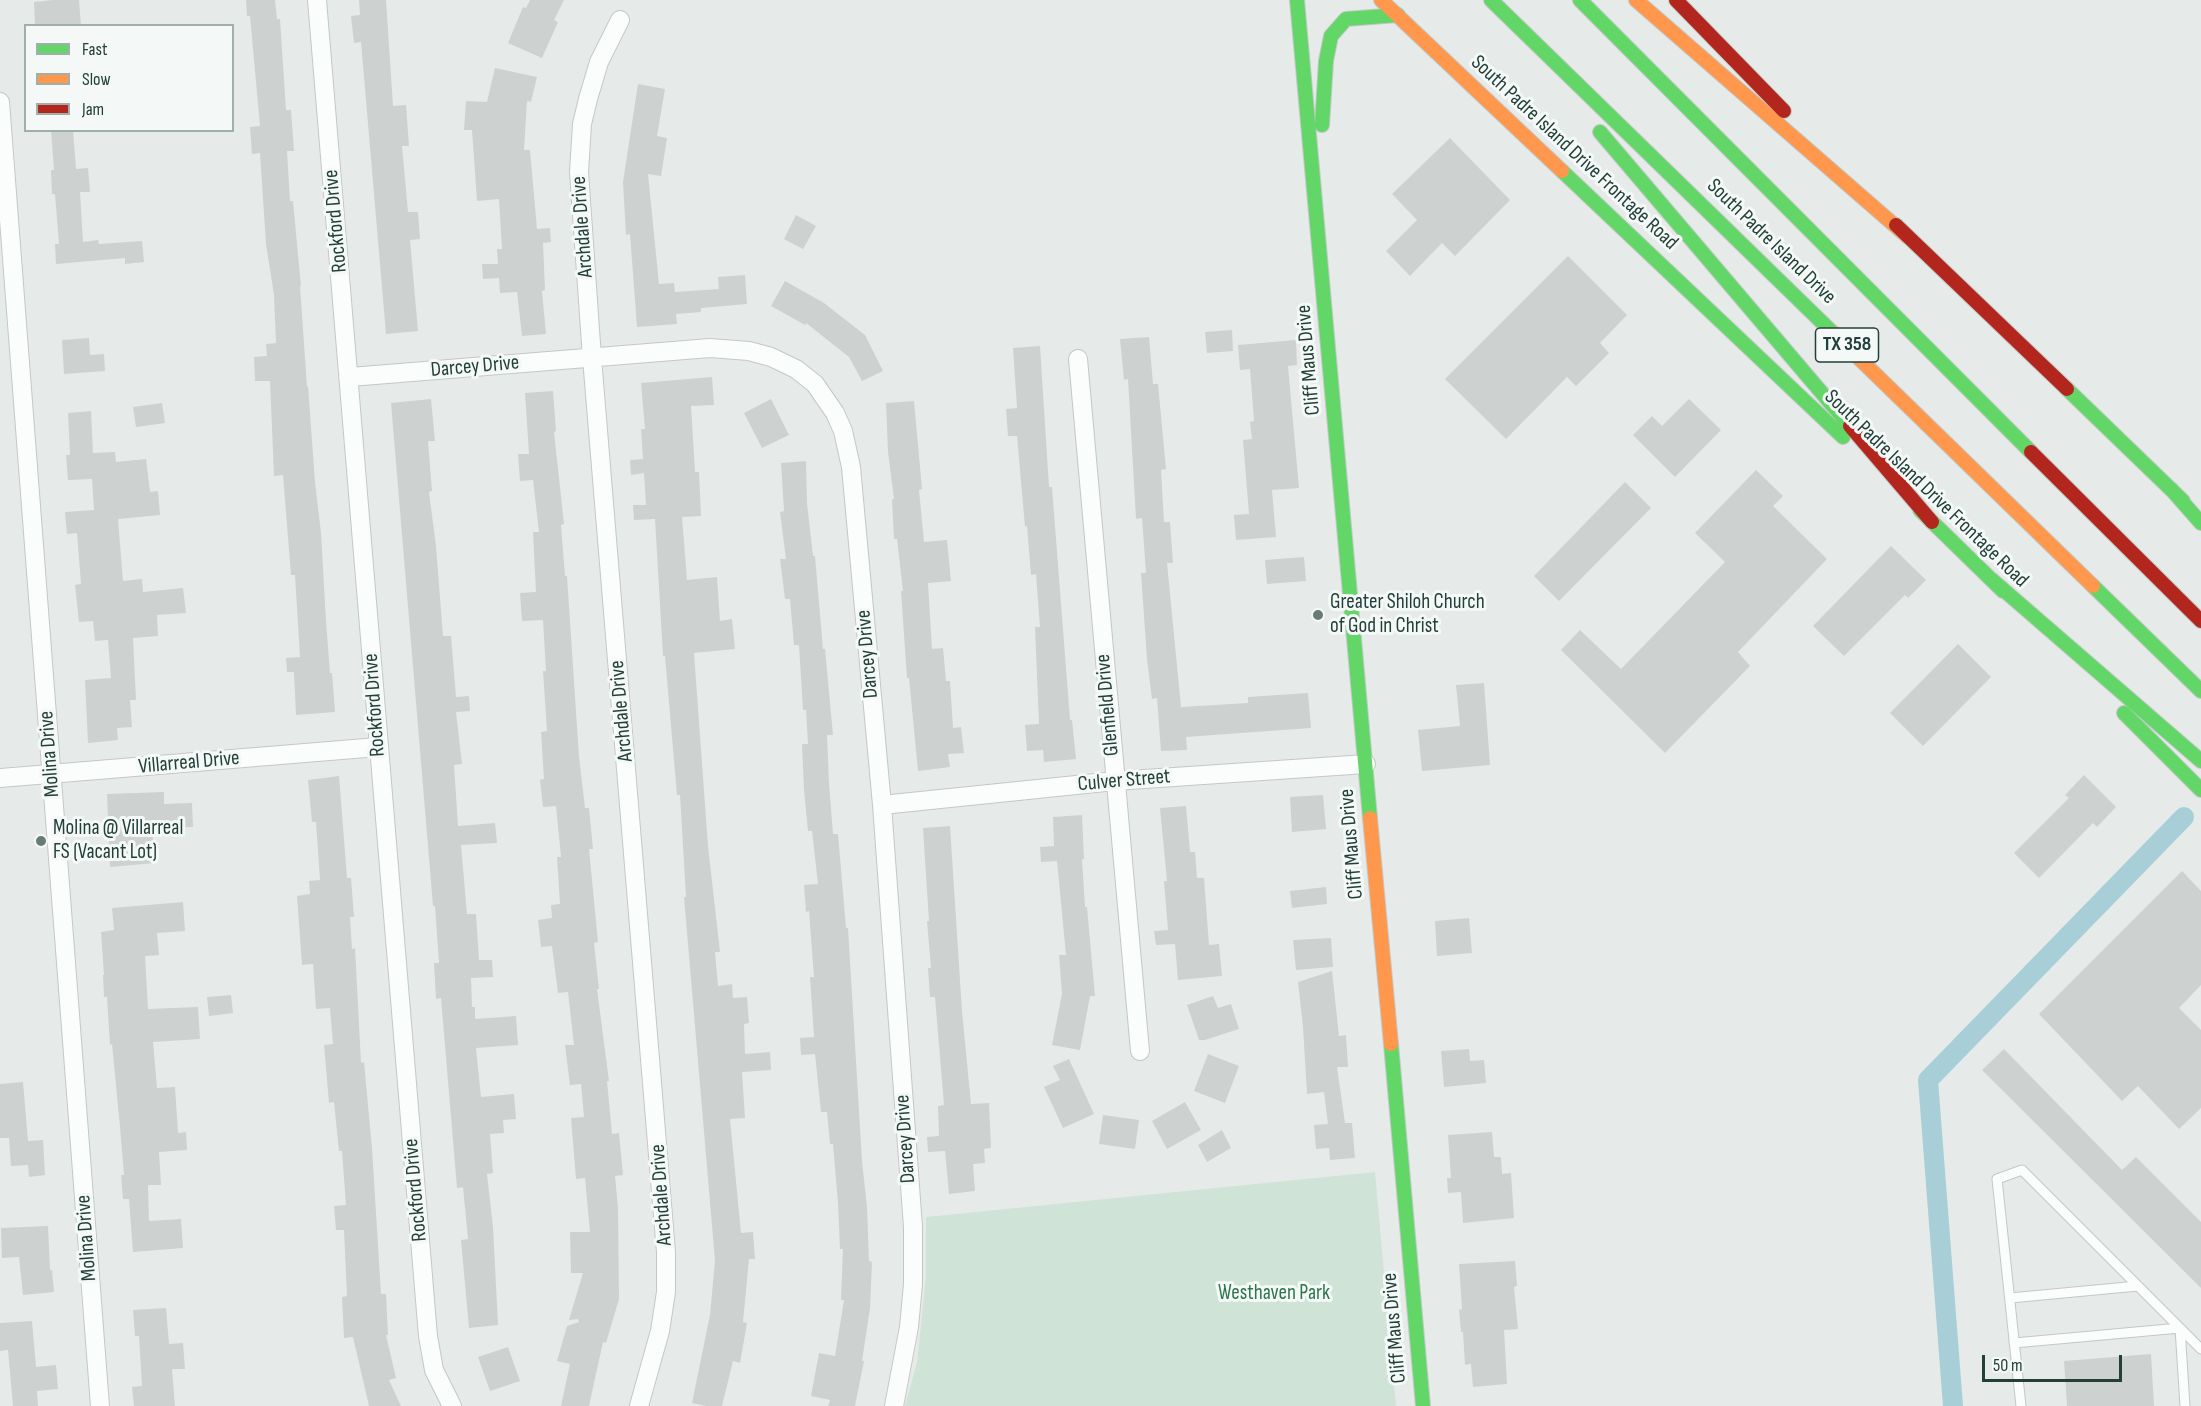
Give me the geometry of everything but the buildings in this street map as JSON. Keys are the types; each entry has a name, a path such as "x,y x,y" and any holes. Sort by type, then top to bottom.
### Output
{"main road":[{"name":"Cliff Maus Drive","path":"1297,0 1423,1406"},
{"name":"South Padre Island Drive Frontage Road","path":"1382,0 1932,522 2201,790"},
{"path":"1490,0 1564,90"},
{"name":"South Padre Island Drive","path":"1490,0 2201,691"},
{"name":"South Padre Island Drive","path":"1580,0 2111,534 2201,621"},
{"path":"1636,0 1908,237"},
{"path":"1676,0 1908,237 2201,518"},
{"name":"Cliff Maus Drive","path":"1323,278 1322,117 1326,61 1331,36 1346,19 1398,15"},
{"path":"1587,117 1932,522"},
{"path":"2171,489 2201,523"},
{"path":"1991,579 2201,761"}],"street":[{"name":"Rockford Drive","path":"317,0 428,1336 434,1370 452,1406"},
{"name":"Archdale Drive","path":"620,20 599,62 582,124 579,172 591,358 666,1252 666,1292 660,1331 639,1406"},
{"name":"Molina Drive","path":"0,102 100,1406"},
{"name":"Darcey Drive","path":"350,377 710,348 749,351 771,357 796,369 814,384 835,413 843,431 851,467 882,805 913,1227 914,1284 909,1327 894,1406"},
{"name":"Glenfield Drive","path":"1078,359 1140,1051"},
{"name":"Villarreal Drive","path":"0,778 378,747"},
{"name":"Culver Street","path":"882,805 1115,781 1366,764"}],"lane":[{"path":"2021,1406 1997,1179 2022,1170 2201,1349"},
{"path":"2010,1298 2138,1286"},
{"path":"2014,1343 2180,1328"},
{"path":"2180,1328 2184,1406"}],"green space":[{"name":"Westhaven Park","path":"1375,1172 1396,1406 905,1406 917,1362 926,1277 926,1217"}],"waterway":[{"path":"1953,1406 1928,1080 2184,817"}],"traffic: fast":[{"path":"1297,0 1370,818"},
{"path":"1491,0 1834,334"},
{"path":"1580,0 2031,452"},
{"path":"1322,125 1326,61 1331,36 1346,19 1398,15"},
{"path":"1600,132 1850,426"},
{"path":"1562,171 1843,437"},
{"path":"2067,389 2183,501"},
{"path":"2171,489 2201,523"},
{"path":"1920,510 2003,591"},
{"path":"1991,579 2201,761"},
{"path":"2093,586 2201,691"},
{"path":"2124,713 2201,790"},
{"path":"1391,1044 1423,1406"}],"traffic: slow":[{"path":"1381,0 1562,171"},
{"path":"1636,0 1908,237"},
{"path":"1834,334 2093,586"},
{"path":"1370,818 1391,1044"}],"traffic: jam":[{"path":"1676,0 1784,111"},
{"path":"1896,225 2067,389"},
{"path":"1850,426 1932,522"},
{"path":"2031,452 2201,621"}],"place":[{"name":"Greater Shiloh Church of God in Christ","path":"1318,615"},
{"name":"Molina @ Villarreal FS (Vacant Lot)","path":"41,841"}]}
